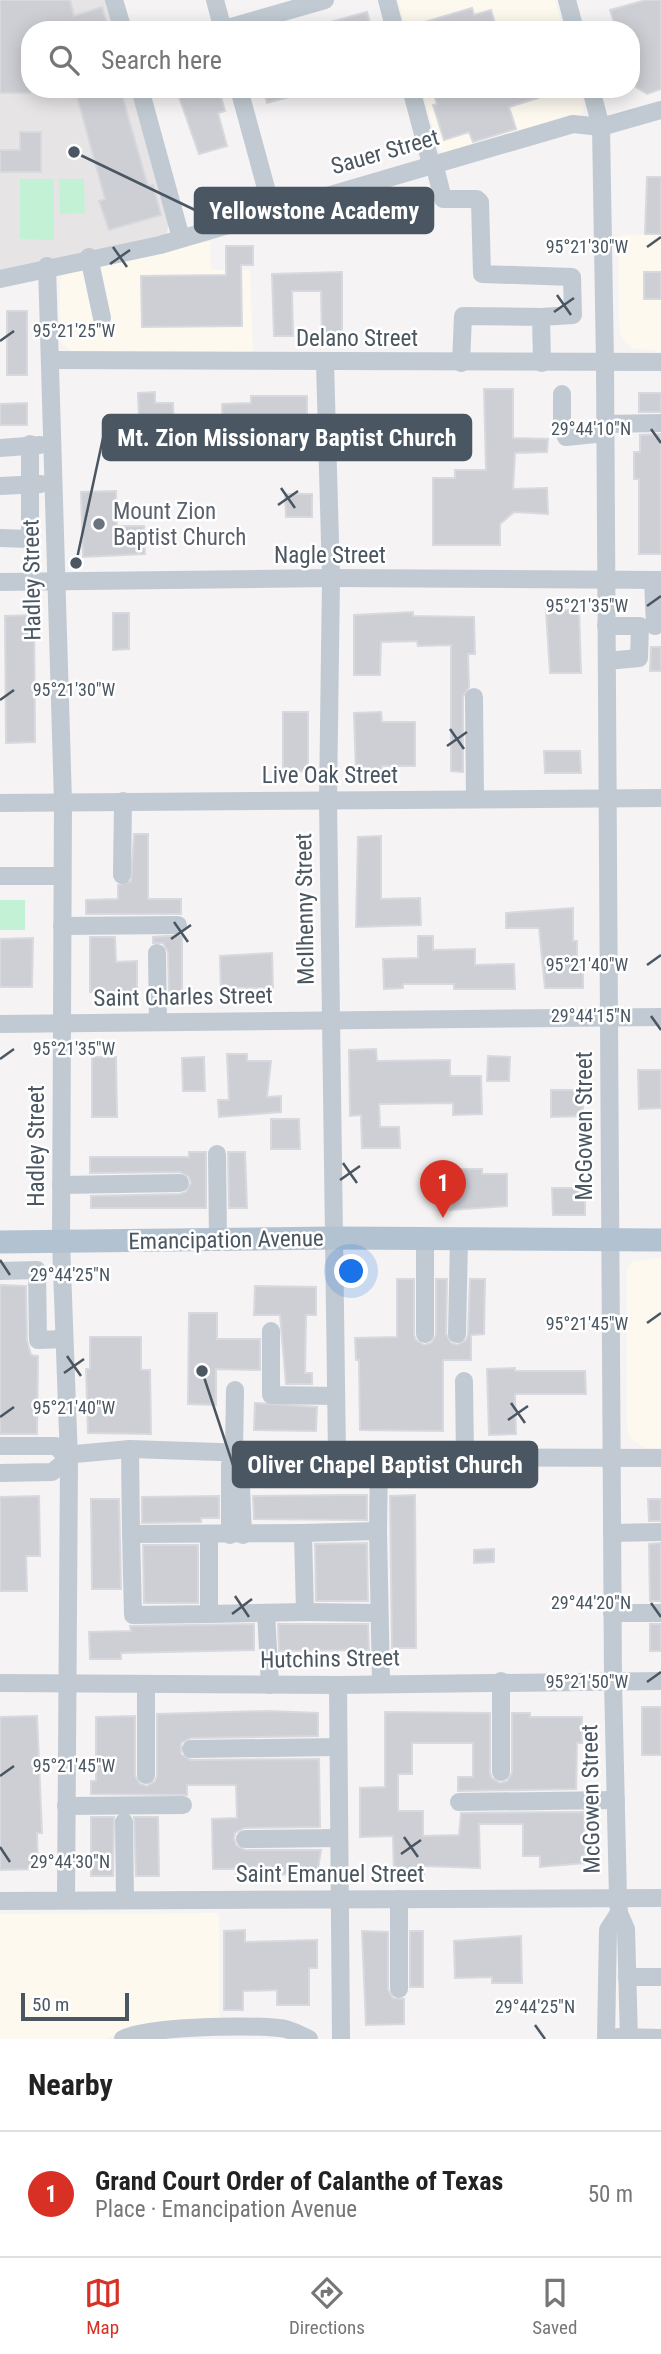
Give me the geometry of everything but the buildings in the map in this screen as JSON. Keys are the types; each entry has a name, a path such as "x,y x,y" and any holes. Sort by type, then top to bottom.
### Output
{"main road":[{"name":"Emancipation Avenue","path":"0,1242 334,1238 609,1242 661,1240"}],"street":[{"path":"114,0 120,21"},
{"path":"215,0 220,21"},
{"path":"253,21 325,0"},
{"path":"387,0 393,21"},
{"path":"568,0 573,21"},
{"path":"142,98 181,238"},
{"path":"241,98 272,210"},
{"path":"414,98 443,199 477,199 480,202 482,274 572,277 573,315 463,317 461,363"},
{"name":"McGowen Street","path":"593,98 601,127 605,363 613,1681 618,1905 626,1929 629,2038"},
{"name":"Sauer Street","path":"0,279 47,266 181,238 573,124 601,127 661,110"},
{"path":"89,257 102,318"},
{"name":"Hadley Street","path":"47,266 52,359 63,802 61,1242 69,1460 65,1685 66,1900"},
{"path":"541,317 542,363"},
{"name":"Delano Street","path":"52,359 661,362"},
{"name":"McIlhenny Street","path":"326,362 331,578 328,800 337,1455"},
{"path":"562,394 562,426 566,437 605,428 661,423"},
{"path":"0,448 30,444 54,445"},
{"path":"0,538 30,539 30,444"},
{"path":"0,486 55,485"},
{"name":"Nagle Street","path":"0,582 331,578 657,580"},
{"path":"607,661 639,658 652,626 657,580"},
{"path":"606,626 652,626"},
{"path":"474,697 475,799"},
{"name":"Live Oak Street","path":"0,803 661,798"},
{"path":"122,801 122,875"},
{"path":"0,876 62,876"},
{"path":"62,926 178,925"},
{"path":"157,953 158,1022"},
{"name":"Saint Charles Street","path":"0,1024 661,1017"},
{"path":"217,1154 218,1240"},
{"path":"61,1185 180,1183"},
{"path":"425,1239 425,1334"},
{"path":"457,1334 459,1240"},
{"path":"0,1271 37,1270 38,1339 64,1339"},
{"path":"271,1331 271,1395 336,1396"},
{"path":"464,1381 465,1458"},
{"path":"235,1390 234,1452 240,1462 237,1535"},
{"path":"0,1446 56,1446 69,1460"},
{"path":"0,1473 52,1472 75,1454 130,1449 379,1457 661,1458"},
{"path":"130,1449 134,1615 378,1613"},
{"path":"379,1457 378,1613 381,1683"},
{"path":"131,1534 237,1535 378,1531"},
{"path":"612,1533 661,1532"},
{"path":"303,1533 305,1612"},
{"path":"209,1535 209,1614"},
{"path":"266,1613 270,1685"},
{"path":"612,1613 661,1613"},
{"path":"501,1681 501,1772"},
{"name":"Hutchins Street","path":"0,1684 338,1685 661,1681"},
{"path":"146,1685 146,1775"},
{"path":"338,1685 341,2039"},
{"path":"191,1749 338,1747"},
{"path":"459,1802 616,1800"},
{"path":"66,1806 183,1805"},
{"path":"124,1822 125,1899"},
{"path":"245,1839 339,1839"},
{"name":"Saint Emanuel Street","path":"0,1901 399,1899 618,1905 661,1898"},
{"path":"399,1899 399,1989"},
{"name":"McGowen Street","path":"603,2039 608,1930 618,1905"},
{"path":"627,1977 661,1976"},
{"path":"123,2039 135,2033 168,2029 281,2028 309,2039"},
{"path":"603,2039 661,2038"}],"shaded area":[{"path":"0,0 106,0 112,21 21,21 21,98 134,98 169,224 166,236 0,274"},
{"path":"398,0 555,0 561,21 404,21"},
{"path":"425,98 582,98 584,111 578,117 443,155 439,150"},
{"path":"661,234 661,352 631,348 620,335 619,235"},
{"path":"210,241 211,270 250,270 253,357 71,351 63,344 59,337 60,280 64,272"},
{"path":"661,1258 661,1448 645,1448 630,1438 627,1428 627,1269 633,1261"},
{"path":"219,1913 219,2018 134,2025 105,2039 0,2039 0,1914"}],"green space":[{"path":"20,179 54,179 54,240 20,239"},
{"path":"59,179 84,179 85,213 60,214"},
{"path":"0,900 25,900 25,930 0,930"}],"place":[{"name":"Yellowstone Academy","path":"74,152"},
{"name":"Mount Zion Baptist Church","path":"99,524"},
{"name":"Mt. Zion Missionary Baptist Church","path":"76,563"},
{"name":"Grand Court Order of Calanthe of Texas","path":"443,1218"},
{"name":"Oliver Chapel Baptist Church","path":"202,1371"}]}
